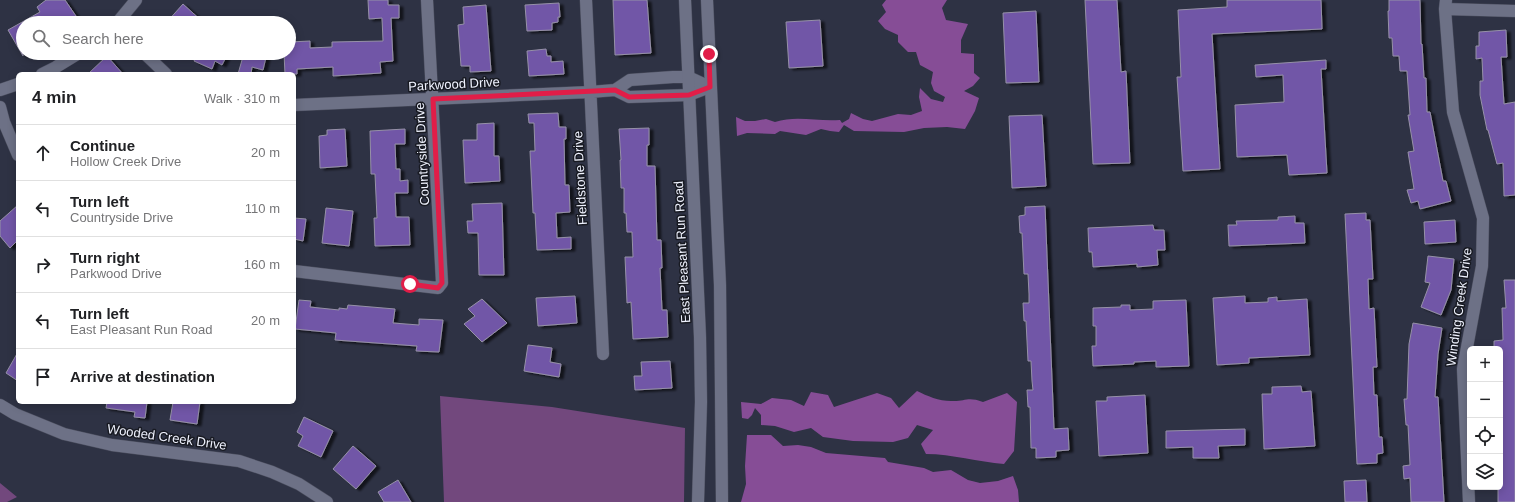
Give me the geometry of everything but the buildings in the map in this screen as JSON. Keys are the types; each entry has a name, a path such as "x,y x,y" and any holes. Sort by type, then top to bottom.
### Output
{"street":[{"path":"123,16 136,0"},
{"name":"Countryside Drive","path":"296,271 438,288 442,283 427,0"},
{"name":"Fieldstone Drive","path":"586,0 603,354"},
{"name":"East Pleasant Run Road","path":"685,0 700,345 701,402 698,502"},
{"path":"707,0 720,285 722,502"},
{"path":"1446,5 1515,11"},
{"name":"Winding Creek Drive","path":"1446,5 1453,112 1483,218 1482,266 1463,369 1469,502"},
{"path":"46,72 68,60"},
{"path":"151,60 164,72"},
{"name":"Parkwood Drive","path":"296,105 590,92 615,90 630,80 688,77 710,87"},
{"path":"0,90 16,85"},
{"name":"Parkwood Drive","path":"615,90 629,97 689,95 710,87"},
{"path":"0,107 4,122 16,150"},
{"name":"Wooded Creek Drive","path":"0,405 15,414 64,434 112,445 239,461 272,472 299,484 327,502"}],"shaded area":[{"path":"886,0 947,0 942,8 946,20 968,24 961,40 961,53 974,54 974,73 980,78 973,86 964,91 979,98 975,111 965,129 947,127 924,128 904,132 854,131 844,125 839,132 821,129 806,135 780,131 775,134 747,133 737,136 736,117 745,121 766,119 775,122 799,119 840,120 842,123 849,119 851,113 863,119 872,121 898,114 911,115 922,111 919,97 920,88 931,99 943,102 945,97 934,91 931,83 933,72 920,65 916,52 908,52 898,42 898,35 885,29 878,21 886,12 882,5"},
{"path":"917,391 947,401 973,399 983,402 1007,393 1017,402 1014,451 1004,464 994,463 946,455 926,454 921,444 933,430 917,425 908,438 893,442 853,441 823,437 811,428 794,432 775,426 761,425 761,415 755,408 752,415 748,419 742,418 741,402 761,404 772,398 791,400 804,406 811,392 828,395 834,407 877,393 891,398 899,408"},
{"path":"440,396 552,407 685,428 684,502 444,502"},
{"path":"747,435 771,435 783,446 798,445 811,447 826,453 885,458 888,462 924,468 933,472 951,470 968,480 980,483 998,481 1013,476 1018,490 1019,502 741,502 746,484 745,466"},
{"path":"0,483 17,497 7,502 0,502"}],"route":[{"path":"410,284 438,288 442,283 433,99 615,90 629,97 689,95 710,87 709,54"}]}
